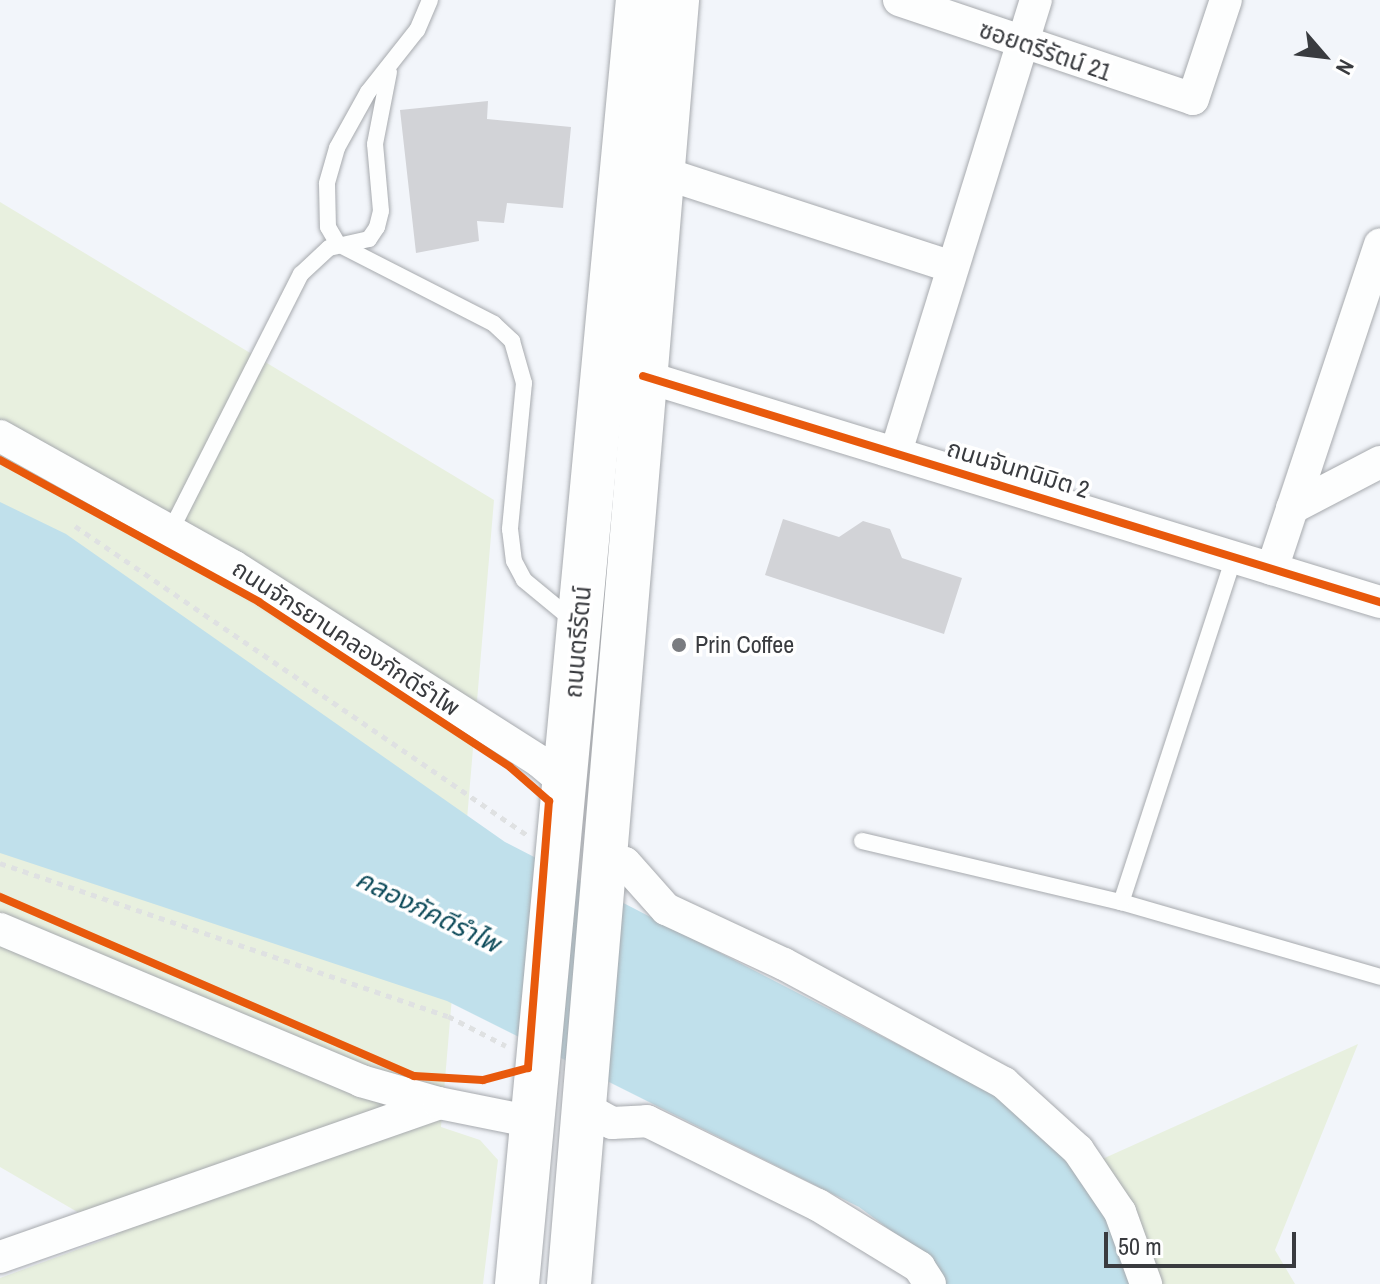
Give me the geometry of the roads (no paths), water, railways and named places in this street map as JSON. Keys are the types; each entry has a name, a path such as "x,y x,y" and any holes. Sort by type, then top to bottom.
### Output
{"main road":[{"name":"ถนนตรีรัตน์","path":"517,1284 547,834 565,783 638,0"},
{"name":"ถนนตรีรัตน์","path":"569,1284 677,0"}],"street":[{"name":"ซอยตรีรัตน์ 21","path":"899,0 1021,44 1193,99 1226,0"},
{"path":"896,452 1036,0"},
{"path":"663,173 952,267"},
{"path":"1272,569 1380,245"},
{"name":"ถนนจันทนิมิต 2","path":"643,376 1380,602"},
{"path":"0,436 171,530 539,761 565,783"},
{"path":"1292,508 1380,462"},
{"path":"606,859 625,863 666,909 784,964 1004,1083 1078,1150 1120,1212 1146,1284"},
{"path":"0,929 361,1081 439,1103"},
{"path":"0,1257 439,1103 531,1085"},
{"path":"585,1108 612,1123 647,1121 818,1205 919,1267 930,1284"}],"lane":[{"path":"430,0 417,30 391,67 368,92 337,148 327,184 328,227 338,244 494,324 512,341 524,383 510,529 514,561 524,580 579,625"},
{"path":"171,530 301,274 338,244 369,239 377,227 376,132 391,67"},
{"path":"1121,902 1234,557"},
{"path":"862,841 1121,902 1380,977"}],"water":[{"name":"คลองภัคดีรำไพ","path":"0,502 66,534 505,842 1019,1107 1077,1174 1129,1252 1135,1284 945,1284 920,1252 859,1207 447,1001 0,853"}],"place":[{"name":"Prin Coffee","path":"679,645"}]}
